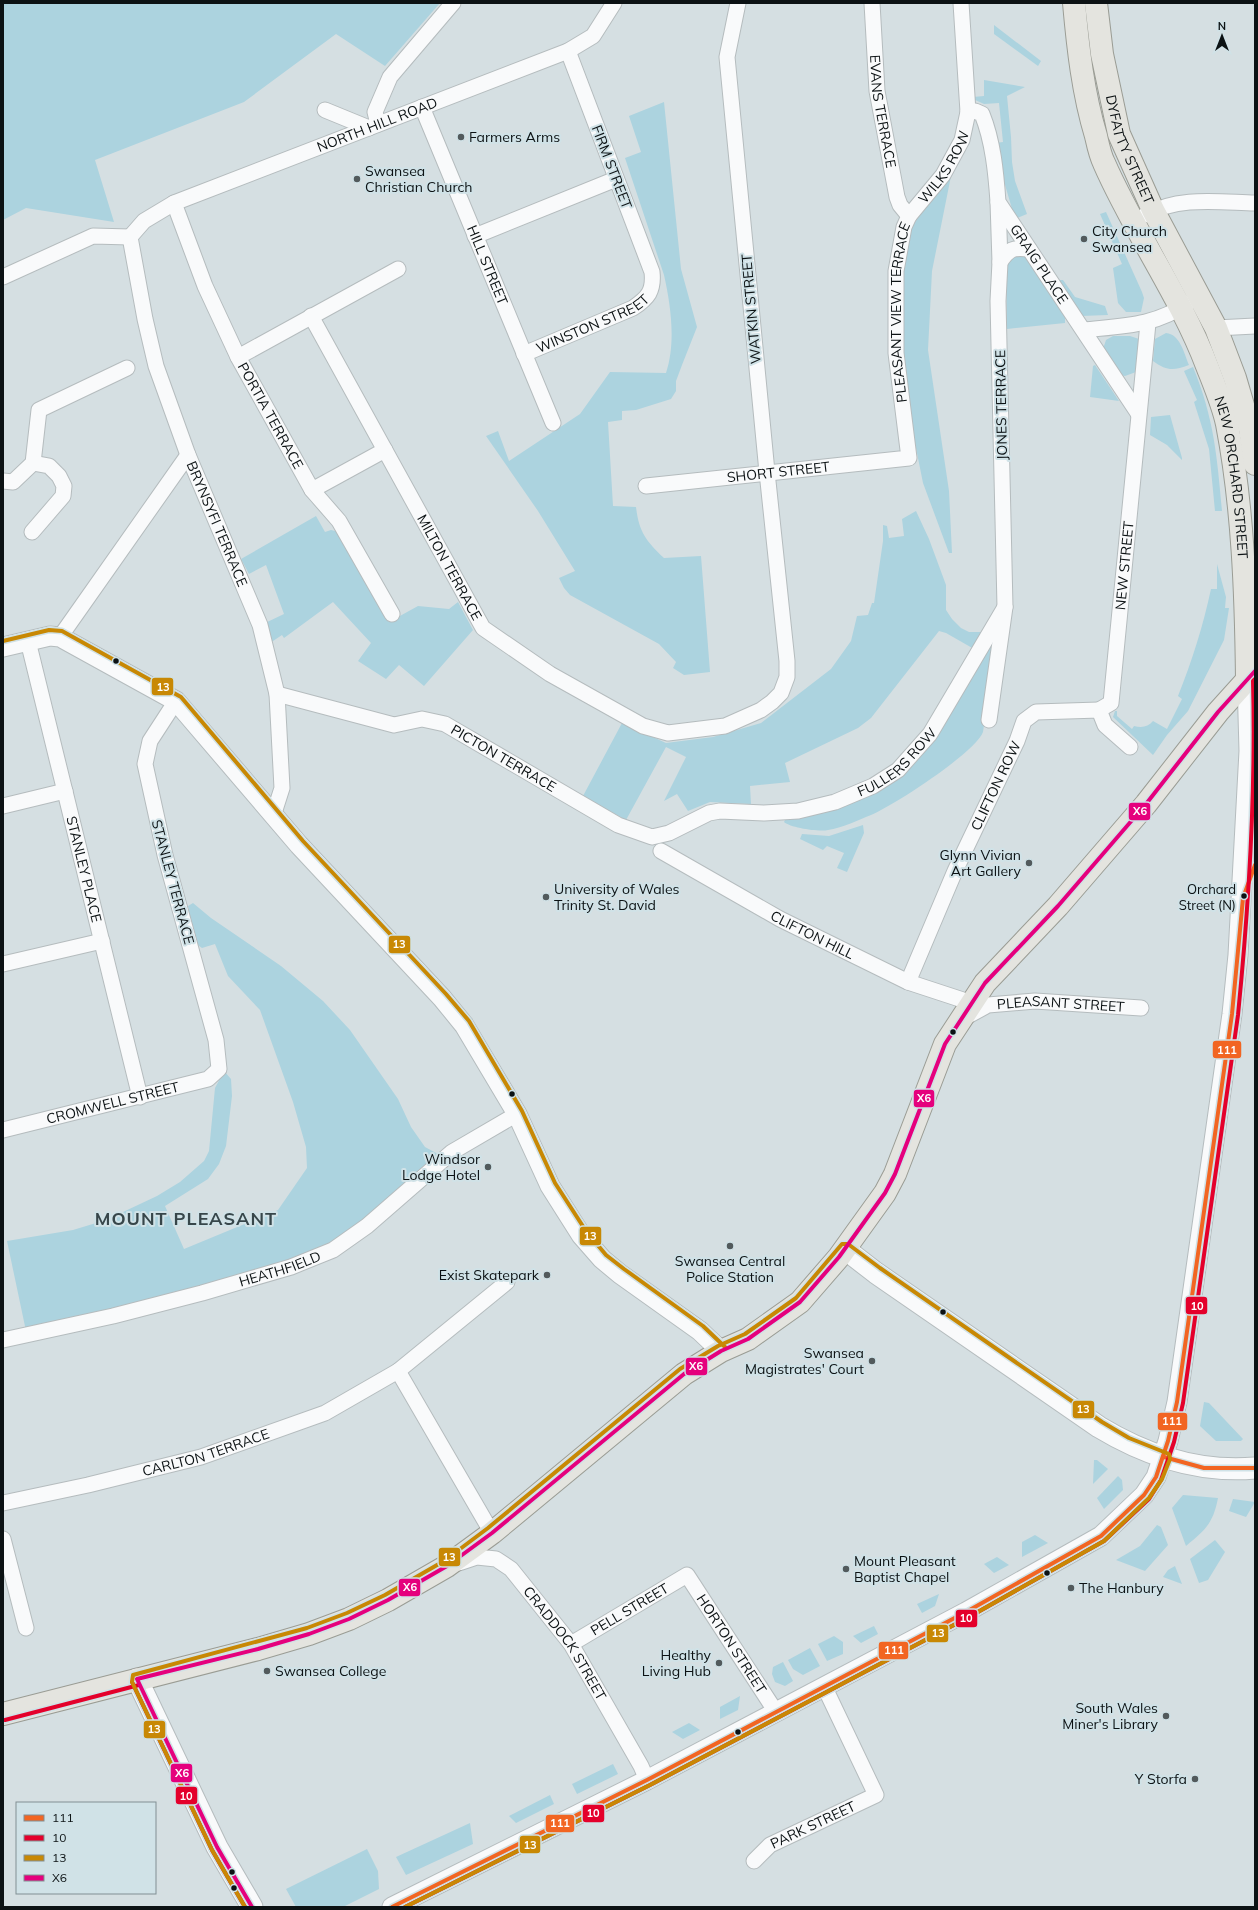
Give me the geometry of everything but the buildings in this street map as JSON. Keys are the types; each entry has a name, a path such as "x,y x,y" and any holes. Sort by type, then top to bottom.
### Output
{"main road":[{"name":"DYFATTY STREET","path":"1074,3 1079,54 1087,108 1103,162 1180,308"},
{"name":"DYFATTY STREET","path":"1096,3 1102,54 1119,134 1154,210 1216,328"},
{"name":"NEW ORCHARD STREET","path":"1180,308 1207,365 1226,422 1241,536 1251,675"},
{"name":"NEW ORCHARD STREET","path":"1216,328 1236,378 1252,429 1255,464"},
{"path":"3,1714 258,1649 309,1634 349,1619 388,1600 446,1566 492,1533 684,1374 721,1351 748,1339 800,1302 845,1248 885,1193 895,1174 945,1044 985,983 1058,906 1146,804 1218,712 1251,675"},
{"path":"845,1248 876,1273 920,1304 1099,1427 1126,1443 1164,1457 1204,1468 1255,1468"},
{"path":"137,1679 201,1815 252,1907"}],"street":[{"path":"325,110 373,126 375,112 390,77 453,3"},
{"name":"NORTH HILL ROAD","path":"130,237 144,220 174,203 568,51 593,36 614,3"},
{"name":"WATKIN STREET","path":"738,3 727,57 782,616 787,677 781,693"},
{"name":"EVANS TERRACE","path":"872,3 877,91 897,197 900,205 910,216"},
{"name":"WILKS ROW","path":"910,216 943,175 962,140 968,112 960,3"},
{"name":"FIRM STREET","path":"568,51 652,272 653,284"},
{"name":"HILL STREET","path":"422,107 552,423"},
{"path":"968,112 975,111 982,114 987,125 997,181 998,202"},
{"path":"475,236 616,179"},
{"path":"1133,221 1163,206 1188,201 1255,203"},
{"name":"GRAIG PLACE","path":"998,202 1084,330 1138,414"},
{"name":"JONES TERRACE","path":"989,720 1005,607 998,202"},
{"name":"PORTIA TERRACE","path":"174,203 205,286 238,357 312,490 339,521 392,614"},
{"name":"PLEASANT VIEW TERRACE","path":"909,458 896,353 896,286 904,226 910,216"},
{"path":"3,277 93,236 130,237"},
{"name":"BRYNSYFI TERRACE","path":"130,237 145,319 156,366 188,455 260,625 277,694 282,788 274,813"},
{"path":"1000,262 1006,253 1016,248 1029,250"},
{"path":"238,357 398,269"},
{"name":"WINSTON STREET","path":"524,354 633,308 646,299 653,284"},
{"path":"1084,330 1148,323 1180,308 1199,294"},
{"name":"MILTON TERRACE","path":"311,316 483,628 550,674 643,726 668,733 725,726 761,710 781,693"},
{"path":"1138,414 1148,323"},
{"path":"1216,328 1255,326"},
{"path":"3,481 13,482 33,463 39,410 126,368"},
{"name":"NEW STREET","path":"1098,710 1111,704 1138,414"},
{"path":"312,490 385,450"},
{"path":"60,637 188,455"},
{"name":"SHORT STREET","path":"646,486 909,458"},
{"path":"32,532 63,496 64,486 60,476 49,466 33,463"},
{"name":"FULLERS ROW","path":"720,811 764,813 798,811 828,804 873,786 898,770 930,734 1005,607"},
{"path":"3,647 50,636 60,637 176,701 274,813 299,845 442,998 460,1020 517,1114 550,1186 581,1235 602,1259 700,1331 721,1351"},
{"name":"STANLEY PLACE","path":"28,641 140,1097"},
{"path":"392,1907 647,1780 966,1612 1101,1536 1144,1495 1156,1477 1164,1457 1177,1402 1232,1014 1243,898 1251,675"},
{"name":"PICTON TERRACE","path":"277,694 394,725 422,719 445,724 618,825 652,837 669,833 709,813 720,811"},
{"name":"STANLEY TERRACE","path":"176,701 150,741 145,764 165,855 216,1040 219,1070"},
{"path":"1098,710 1105,724 1130,747"},
{"name":"CLIFTON ROW","path":"908,982 955,871 1024,721 1036,712 1098,710"},
{"path":"3,806 65,791"},
{"name":"CLIFTON HILL","path":"661,850 780,919 908,982 972,1003"},
{"path":"1243,898 1255,865"},
{"path":"3,964 102,941"},
{"name":"PLEASANT STREET","path":"960,1020 978,1009 1000,1003 1035,1001 1141,1008"},
{"name":"CROMWELL STREET","path":"3,1130 208,1079 219,1070"},
{"name":"HEATHFIELD","path":"3,1340 113,1316 202,1293 291,1267 333,1250 367,1226 452,1152 517,1114"},
{"name":"CARLTON TERRACE","path":"3,1503 88,1485 201,1456 325,1413 398,1371 507,1282"},
{"path":"398,1371 492,1533"},
{"path":"3,1539 26,1628"},
{"name":"CRADDOCK STREET","path":"446,1566 477,1557 496,1559 510,1569 571,1644 641,1766 647,1780"},
{"name":"PELL STREET","path":"571,1644 688,1575"},
{"name":"HORTON STREET","path":"688,1575 776,1712"},
{"name":"PARK STREET","path":"754,1860 770,1845 876,1795 824,1686"}],"shaded area":[{"path":"3,3 440,3 385,66 336,34 244,102 95,160 114,222 26,208 3,220"},
{"path":"994,25 1041,61 1038,66 994,34"},
{"path":"984,80 1025,87 1007,96 1012,162 1015,181 1027,214 1015,219 1003,178 996,143 1003,142 999,103 984,104 973,99 973,97 984,96"},
{"path":"664,102 681,269 697,327 676,381 676,391 671,399 636,410 622,411 622,420 608,422 613,506 636,507 637,516 644,536 664,558 701,556 710,672 684,675 673,668 676,662 659,644 570,595 564,588 559,578 575,571 538,511 486,436 498,431 509,461 580,414 610,372 666,373 672,337 667,287 625,158 641,152 629,116"},
{"path":"951,176 932,271 928,350 949,491 952,553 949,553 923,483 914,438 903,353 903,274 911,229 922,211"},
{"path":"1106,212 1142,292 1144,298 1141,312 1126,312 1118,303 1113,268 1122,264 1100,214"},
{"path":"1019,255 1027,256 1065,317 1065,323 1007,329 1006,266 1014,257"},
{"path":"1059,280 1063,280 1075,297 1105,306 1108,315 1081,316 1054,283"},
{"path":"1166,333 1171,334 1178,340 1189,365 1170,369 1162,367 1153,361 1155,339"},
{"path":"1113,336 1130,336 1139,339 1140,343 1136,372 1125,376 1120,375 1103,349 1106,340"},
{"path":"1095,365 1119,401 1090,397 1093,366"},
{"path":"1193,367 1206,403 1214,438 1222,511 1215,511 1209,449 1194,402 1197,400 1184,371"},
{"path":"1170,415 1182,460 1167,445 1150,435 1151,417"},
{"path":"916,511 929,539 946,585 946,610 961,628 969,632 982,632 974,649 946,633 939,631 871,718 858,728 785,763 790,782 750,786 751,804 710,802 688,811 677,794 664,801 686,757 666,747 626,820 583,796 622,723 666,743 713,737 761,723 831,669 851,641 857,616 868,615 872,603 874,603 883,541 883,525 887,526 889,538 904,536 902,519"},
{"path":"316,516 325,532 331,530 339,532 389,622 418,606 449,609 458,602 473,630 424,686 399,665 386,679 358,661 371,643 333,602 284,638 282,635 270,643 263,624 284,614 266,565 249,574 241,559"},
{"path":"1217,564 1226,597 1225,608 1229,608 1224,640 1188,711 1167,735 1153,755 1113,717 1115,711 1117,711 1117,716 1132,729 1134,726 1147,726 1153,721 1167,729 1182,699 1178,696 1197,643 1211,589 1217,589"},
{"path":"991,643 996,643 983,732 977,741 966,752 933,778 897,801 882,810 850,824 833,829 818,830 799,828 784,822 786,818 859,797 938,728 977,670"},
{"path":"863,825 864,833 847,872 837,868 844,853 827,846 823,850 800,839 802,834 829,836"},
{"path":"193,903 211,918 281,966 323,1001 350,1030 398,1099 411,1127 425,1147 438,1154 394,1196 335,1241 305,1255 223,1284 26,1331 7,1241 73,1230 106,1220 157,1196 180,1182 204,1161 209,1151 215,1088 224,1071 231,1079 232,1096 226,1146 219,1164 208,1179 165,1206 184,1249 278,1210 307,1168 306,1147 293,1102 260,1010 228,976 215,944 202,948 195,943 188,906"},
{"path":"1204,1402 1209,1403 1243,1439 1241,1441 1216,1441 1200,1426"},
{"path":"1094,1460 1097,1460 1108,1469 1093,1484"},
{"path":"1118,1476 1122,1480 1123,1490 1104,1509 1097,1498"},
{"path":"1183,1495 1218,1498 1214,1514 1207,1526 1186,1546 1172,1508"},
{"path":"1233,1499 1255,1502 1246,1517 1229,1511"},
{"path":"1157,1525 1161,1527 1168,1545 1145,1571 1116,1560 1140,1546"},
{"path":"1035,1535 1048,1543 1022,1557 1022,1542"},
{"path":"1215,1540 1225,1552 1208,1580 1199,1583 1190,1559"},
{"path":"997,1557 1009,1565 994,1573 984,1564"},
{"path":"1175,1566 1182,1584 1163,1577 1168,1570"},
{"path":"939,1594 935,1606 922,1613 917,1604"},
{"path":"874,1626 878,1634 861,1643 853,1636"},
{"path":"834,1636 843,1642 843,1654 827,1661 818,1644"},
{"path":"810,1648 820,1666 803,1675 793,1669 788,1660"},
{"path":"783,1662 793,1681 785,1686 775,1682 772,1674 773,1667"},
{"path":"740,1696 738,1710 720,1719 720,1707"},
{"path":"689,1723 700,1730 683,1739 672,1732"},
{"path":"613,1764 618,1774 577,1794 572,1784"},
{"path":"550,1795 554,1804 516,1823 509,1816"},
{"path":"470,1823 473,1844 406,1875 396,1857"},
{"path":"367,1849 378,1871 379,1889 343,1907 296,1907 286,1889"}],"transit line":[{"name":"13","path":"3,641 49,630 62,631 181,697 303,841 446,994 469,1021 522,1111 555,1183 586,1231 606,1255 703,1326 725,1347"},
{"name":"X6","path":"252,1907 217,1847 137,1679 258,1649 309,1634 349,1619 388,1600 447,1566 492,1533 684,1374 721,1351 748,1339 800,1302 839,1257 885,1193 895,1174 945,1044 985,983 1058,906 1146,804 1218,712 1255,671"},
{"name":"10","path":"405,1907 650,1785 969,1617 1104,1541 1149,1499 1161,1480 1174,1442 1183,1403 1238,1015 1251,848 1254,723 1253,681 1255,679"},
{"name":"111","path":"392,1907 647,1780 966,1612 1101,1536 1144,1495 1156,1477 1168,1441 1177,1402 1232,1014 1243,898 1255,865"},
{"name":"13","path":"245,1907 212,1850 132,1682 133,1675 307,1628 347,1613 385,1595 444,1561 488,1528 680,1369 718,1346 745,1334 796,1298 842,1244 848,1244 880,1268 1102,1422 1129,1438 1169,1454 1170,1459 1162,1479 1149,1498 1104,1541 969,1617 650,1785 405,1907"},
{"name":"111","path":"1164,1457 1204,1468 1255,1468"},
{"name":"10","path":"132,1682 212,1850 245,1907"},
{"name":"10","path":"5,1720 139,1685"}],"place":[{"name":"Farmers Arms","path":"461,137"},
{"name":"Swansea Christian Church","path":"357,179"},
{"name":"City Church Swansea","path":"1084,239"},
{"name":"Glynn Vivian Art Gallery","path":"1029,863"},
{"name":"Orchard Street (N)","path":"1244,896"},
{"name":"University of Wales Trinity St. David","path":"546,897"},
{"name":"Windsor Lodge Hotel","path":"488,1167"},
{"name":"Swansea Central Police Station","path":"730,1246"},
{"name":"Exist Skatepark","path":"547,1275"},
{"name":"Swansea Magistrates' Court","path":"872,1361"},
{"name":"Mount Pleasant Baptist Chapel","path":"846,1569"},
{"name":"The Hanbury","path":"1071,1588"},
{"name":"Healthy Living Hub","path":"719,1663"},
{"name":"Swansea College","path":"267,1671"},
{"name":"South Wales Miner's Library","path":"1166,1716"},
{"name":"Y Storfa","path":"1195,1779"}],"district":[{"name":"MOUNT PLEASANT","path":"186,1219"}]}
